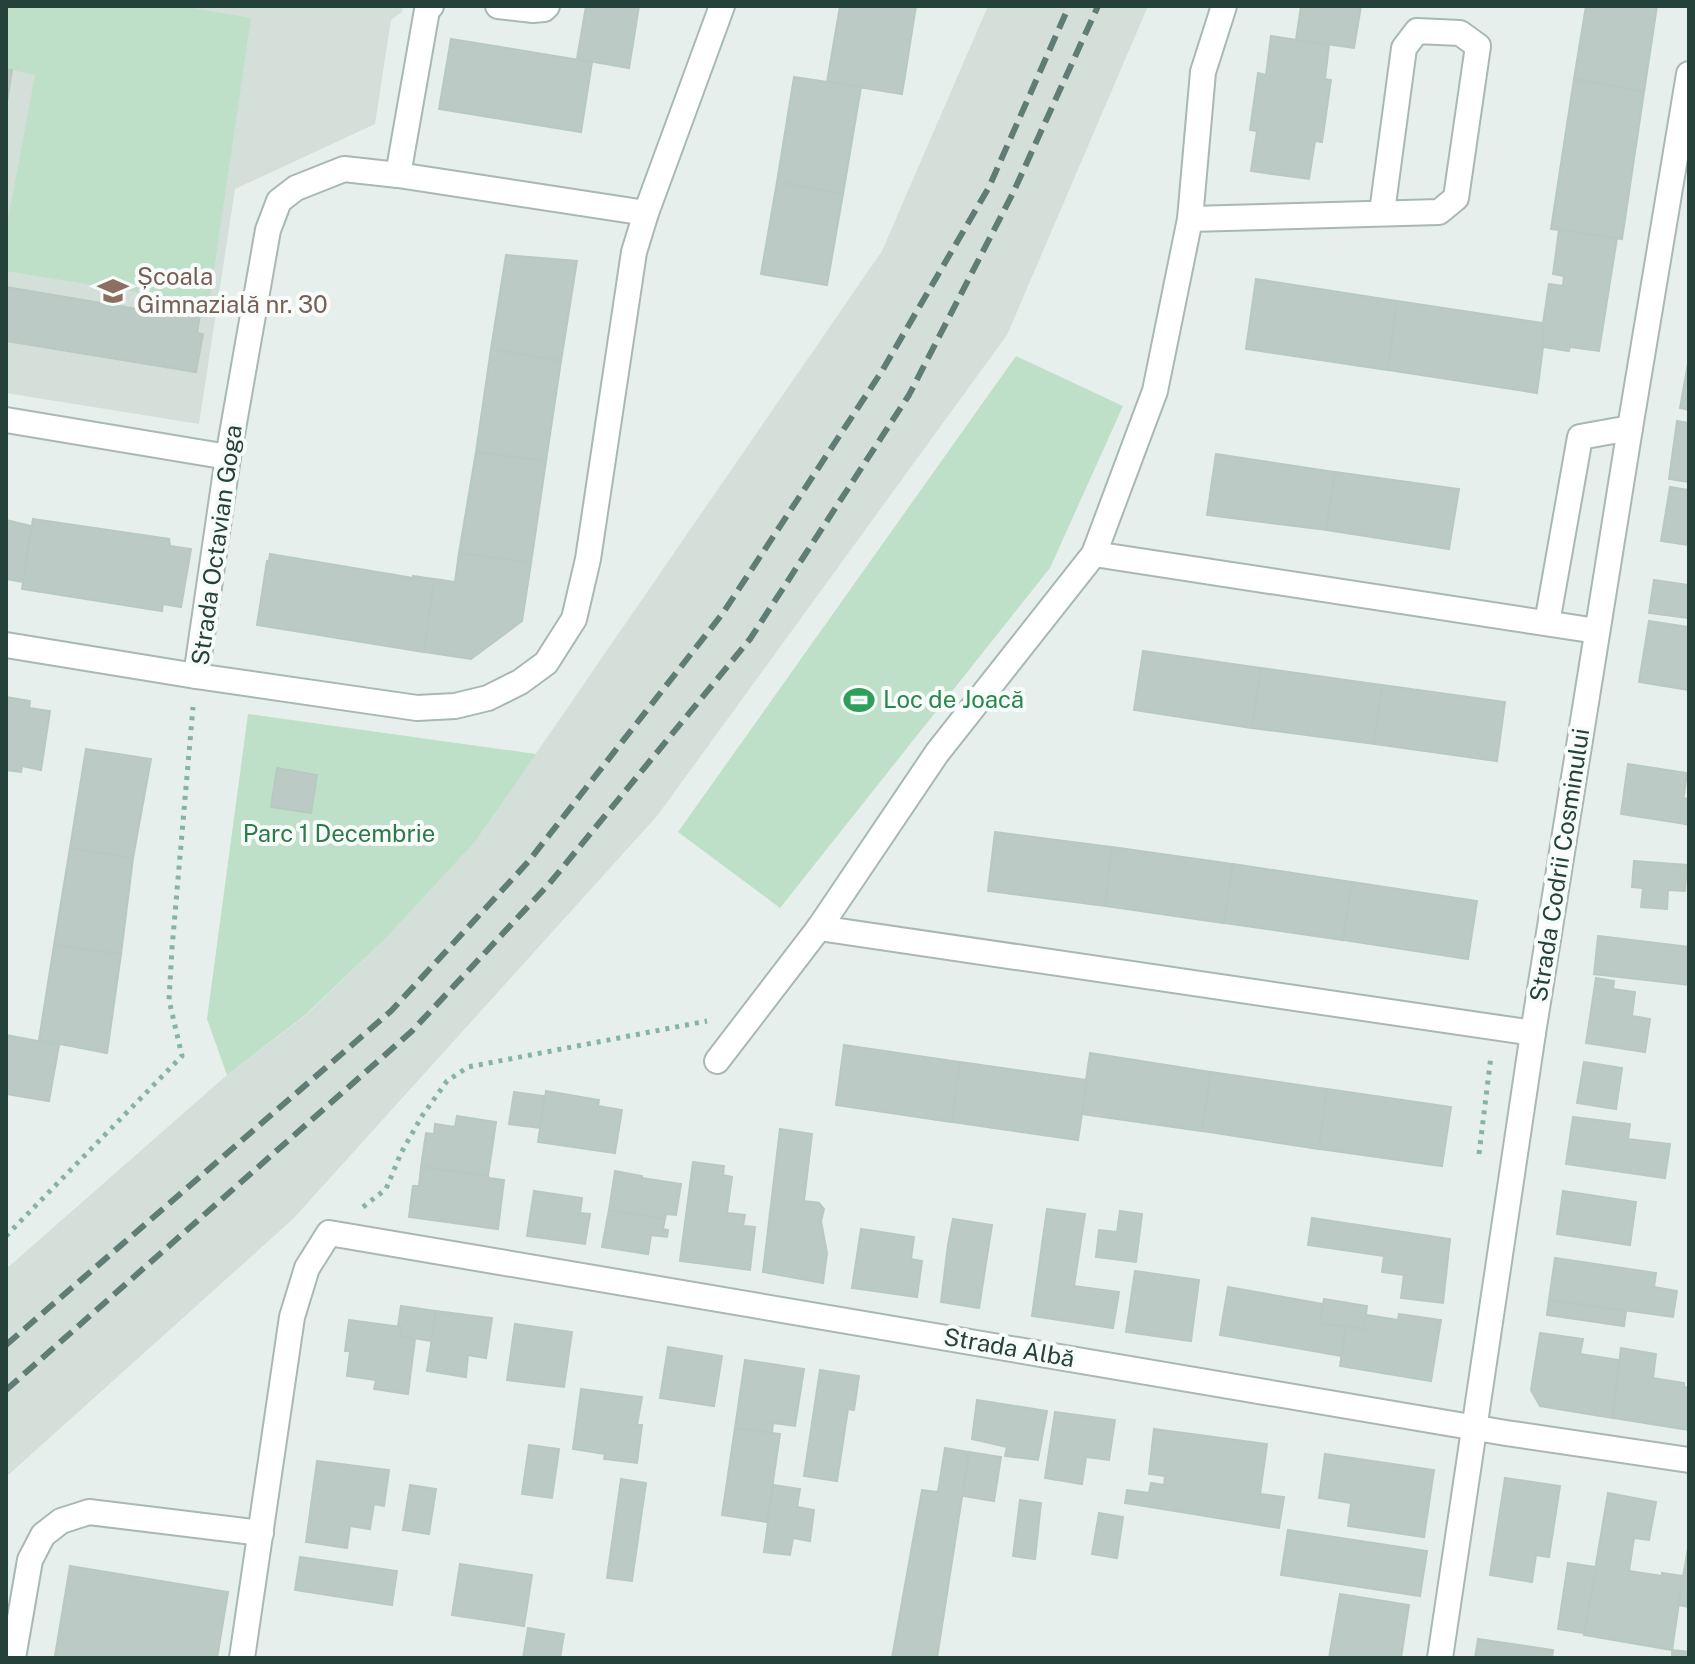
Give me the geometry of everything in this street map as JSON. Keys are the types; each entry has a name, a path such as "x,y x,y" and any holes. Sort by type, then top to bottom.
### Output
{"street":[{"path":"398,175 427,10 431,6"},
{"path":"498,6 533,10 547,6"},
{"name":"Strada Octavian Goga","path":"646,213 344,169 296,188 279,201 268,230 228,457 196,676 417,708 455,706 488,698 520,682 546,663 574,619 588,559 634,252 722,6"},
{"path":"717,1061 819,928 937,753 1094,554 1155,391 1190,219 1203,72 1224,6"},
{"path":"1190,219 1439,212 1456,198 1478,46 1460,33 1417,31 1404,48 1382,212"},
{"name":"Strada Codrii Cosminului","path":"1440,1658 1533,1033 1689,74"},
{"path":"6,420 228,457"},
{"path":"1547,623 1580,437 1630,428"},
{"path":"1094,554 1597,631"},
{"path":"6,645 196,676"},
{"path":"819,928 1533,1033"},
{"path":"242,1658 292,1317 307,1268 329,1233"},
{"name":"Strada Albă","path":"329,1233 1475,1428 1689,1460"},
{"path":"13,1658 30,1560 43,1535 61,1521 89,1512 261,1533"}],"path":[{"path":"6,1236 182,1056 169,1000 196,676"},
{"path":"329,1233 386,1189 401,1153 422,1116 447,1081 468,1067 755,1012"}],"shaded area":[{"name":"Școala Gimnazială nr. 30","path":"6,6 403,6 402,12 391,20 375,124 235,189 199,424 6,393"},
{"path":"988,6 1148,6 1007,335 657,816 293,1219 6,1477 6,1269 227,1075 305,1016 387,937 475,842 882,251"}],"green space":[{"path":"6,6 182,6 251,18 209,304 6,271 6,230 35,75 6,69"},
{"name":"Loc de Joacă","path":"1016,356 1123,406 1050,568 780,908 678,832"},
{"name":"Parc 1 Decembrie","path":"248,714 536,754 475,842 387,937 304,1016 227,1075 207,1019"}],"building":[{"path":"586,6 639,6 629,68 577,59"},
{"path":"840,6 916,6 902,94 827,82"},
{"path":"1301,6 1361,6 1354,48 1296,40"},
{"path":"1586,6 1657,6 1644,92 1574,79"},
{"path":"1271,36 1329,45 1325,79 1331,80 1322,142 1315,141 1309,179 1251,171 1257,131 1250,130 1258,73 1266,75"},
{"path":"451,39 592,62 581,132 439,109"},
{"path":"6,69 12,70 6,108"},
{"path":"794,77 861,87 843,194 777,182"},
{"path":"1574,79 1644,92 1622,239 1551,229"},
{"path":"777,182 843,194 827,285 761,274"},
{"path":"1559,230 1617,238 1599,351 1543,347 1549,284 1563,286 1564,276 1553,274"},
{"path":"506,255 577,261 561,361 491,349"},
{"path":"1256,279 1397,301 1388,370 1246,349"},
{"name":"Școala Gimnazială nr. 30","path":"6,287 161,313 161,309 200,315 197,333 203,334 196,372 6,341"},
{"path":"1397,301 1543,323 1537,393 1388,370"},
{"path":"491,349 561,361 546,461 476,452"},
{"path":"1689,358 1689,410 1680,408"},
{"path":"1677,421 1689,423 1689,482 1669,479"},
{"path":"476,452 546,461 531,563 459,553"},
{"path":"1216,454 1335,472 1326,530 1207,515"},
{"path":"1335,472 1459,489 1449,549 1326,530"},
{"path":"1670,487 1689,490 1689,545 1661,541"},
{"path":"33,519 169,539 170,546 191,549 181,607 163,604 162,611 22,589"},
{"path":"6,520 31,526 23,582 6,579"},
{"path":"459,553 531,563 522,621 471,659 424,652 434,579 455,582"},
{"path":"270,554 434,579 424,652 257,625"},
{"path":"1654,580 1689,585 1689,618 1649,613"},
{"path":"1649,621 1689,627 1689,690 1639,682"},
{"path":"1143,651 1261,668 1252,728 1134,710"},
{"path":"1261,668 1382,685 1374,744 1252,728"},
{"path":"1382,685 1505,702 1497,761 1374,744"},
{"path":"6,697 30,701 29,708 50,711 41,770 22,766 21,772 6,770"},
{"path":"86,749 151,759 133,858 70,848"},
{"path":"1628,764 1687,773 1680,823 1621,814"},
{"path":"277,768 317,775 311,813 271,807"},
{"path":"1683,798 1689,799 1689,825 1680,823"},
{"path":"995,832 1112,847 1105,906 988,891"},
{"path":"1112,847 1233,864 1224,923 1105,906"},
{"path":"70,848 133,858 121,954 54,945"},
{"path":"1634,861 1687,865 1685,891 1668,890 1667,909 1641,907 1643,888 1632,887"},
{"path":"1233,864 1352,882 1343,940 1224,923"},
{"path":"1352,882 1477,901 1468,959 1343,940"},
{"path":"1598,936 1689,947 1689,985 1594,974"},
{"path":"54,945 121,954 107,1053 39,1040"},
{"path":"1596,978 1614,981 1613,989 1635,992 1632,1016 1650,1019 1645,1052 1586,1043"},
{"path":"6,1035 59,1045 49,1101 6,1094"},
{"path":"844,1045 960,1062 952,1122 836,1105"},
{"path":"1090,1053 1211,1072 1202,1131 1081,1114"},
{"path":"960,1062 1087,1080 1078,1140 952,1122"},
{"path":"1584,1062 1622,1068 1616,1109 1577,1103"},
{"path":"1211,1072 1327,1089 1319,1149 1202,1131"},
{"path":"1327,1089 1451,1107 1442,1166 1319,1149"},
{"path":"546,1091 599,1100 598,1106 622,1110 615,1153 538,1142"},
{"path":"514,1092 544,1096 540,1128 509,1124"},
{"path":"457,1116 496,1122 488,1176 421,1167 426,1133 434,1134 435,1124 455,1127"},
{"path":"1573,1117 1630,1124 1628,1139 1670,1144 1665,1178 1566,1164"},
{"path":"780,1129 812,1134 804,1201 819,1203 824,1209 821,1221 827,1253 823,1283 763,1272"},
{"path":"693,1162 724,1166 723,1175 732,1177 727,1213 745,1215 743,1226 755,1227 750,1270 680,1261"},
{"path":"421,1167 504,1180 498,1229 409,1217 413,1186 419,1186"},
{"path":"615,1171 681,1184 676,1215 666,1214 665,1219 609,1210"},
{"path":"534,1191 582,1198 580,1213 590,1214 585,1244 527,1236"},
{"path":"1563,1191 1636,1202 1630,1245 1557,1234"},
{"path":"1047,1209 1085,1214 1074,1286 1119,1292 1113,1328 1032,1316"},
{"path":"609,1210 665,1219 663,1229 668,1230 667,1237 651,1235 648,1254 602,1247"},
{"path":"1120,1211 1142,1214 1136,1262 1096,1257 1099,1230 1117,1232"},
{"path":"1312,1218 1450,1239 1443,1303 1401,1298 1404,1275 1382,1272 1384,1256 1308,1245"},
{"path":"953,1219 992,1225 979,1308 941,1302"},
{"path":"861,1229 914,1237 911,1259 922,1261 917,1297 852,1288"},
{"path":"1555,1258 1656,1273 1654,1287 1677,1291 1673,1317 1549,1300"},
{"path":"1135,1271 1199,1280 1191,1341 1126,1332"},
{"path":"1228,1287 1323,1304 1320,1323 1346,1326 1342,1356 1220,1335"},
{"path":"1324,1299 1367,1306 1364,1329 1320,1323"},
{"path":"1549,1300 1626,1311 1624,1326 1547,1315"},
{"path":"401,1306 436,1311 432,1341 400,1336"},
{"path":"436,1311 492,1318 486,1358 468,1355 466,1377 427,1371"},
{"path":"1399,1314 1441,1320 1431,1381 1340,1366 1346,1326 1364,1329 1366,1315 1398,1320"},
{"path":"349,1320 402,1327 400,1336 415,1339 408,1394 374,1389 376,1380 347,1376 350,1351 345,1351"},
{"path":"515,1324 572,1332 564,1387 507,1380"},
{"path":"1540,1333 1583,1339 1580,1354 1619,1360 1613,1418 1540,1406 1531,1390"},
{"path":"668,1347 722,1356 714,1406 660,1398"},
{"path":"1621,1348 1656,1354 1653,1378 1684,1383 1684,1387 1689,1388 1689,1430 1613,1418"},
{"path":"745,1360 804,1369 795,1426 773,1423 772,1433 735,1428"},
{"path":"820,1370 859,1376 854,1410 848,1409 837,1481 804,1476"},
{"path":"581,1389 642,1397 637,1425 642,1425 637,1463 604,1459 605,1454 573,1449"},
{"path":"977,1400 1047,1411 1038,1460 1005,1456 1007,1447 972,1439"},
{"path":"1055,1412 1115,1420 1109,1460 1086,1457 1082,1484 1045,1478"},
{"path":"735,1428 780,1434 767,1522 722,1515"},
{"path":"1154,1429 1267,1444 1260,1494 1284,1497 1279,1528 1125,1503 1127,1490 1149,1493 1151,1483 1164,1485 1165,1476 1149,1474"},
{"path":"529,1445 559,1449 552,1498 522,1494"},
{"path":"945,1448 969,1452 937,1658 892,1658 922,1490 938,1492"},
{"path":"969,1452 1001,1457 994,1501 963,1496"},
{"path":"1325,1454 1434,1470 1424,1537 1348,1526 1351,1503 1319,1498"},
{"path":"317,1461 389,1470 384,1506 374,1504 370,1529 350,1526 347,1548 306,1542"},
{"path":"1505,1478 1560,1486 1549,1557 1536,1555 1532,1582 1490,1575"},
{"path":"621,1479 646,1483 632,1581 607,1578"},
{"path":"410,1485 436,1489 429,1534 403,1530"},
{"path":"773,1485 800,1489 797,1507 814,1510 810,1541 793,1538 790,1555 764,1552"},
{"path":"1608,1493 1656,1502 1649,1540 1634,1538 1629,1571 1683,1576 1672,1650 1584,1635"},
{"path":"1020,1500 1041,1503 1035,1559 1013,1556"},
{"path":"1099,1513 1123,1517 1117,1558 1092,1554"},
{"path":"1288,1530 1427,1551 1420,1596 1281,1575"},
{"path":"1689,1543 1689,1607 1678,1605"},
{"path":"300,1557 397,1571 392,1605 295,1590"},
{"path":"1568,1563 1596,1567 1584,1633 1558,1629"},
{"path":"460,1564 532,1575 524,1626 452,1615"},
{"path":"70,1566 228,1592 217,1658 55,1656"},
{"path":"1340,1594 1409,1605 1401,1658 1329,1658"},
{"path":"528,1628 564,1634 560,1658 523,1658"},
{"path":"1478,1639 1553,1650 1552,1658 1475,1658"},
{"path":"1672,1650 1689,1652 1689,1658 1672,1658"}],"railway":[{"path":"6,1345 391,1011 528,862 723,613 882,371 989,187 1069,6"},
{"path":"6,1390 412,1031 549,884 750,639 909,395 1013,193 1098,6"}],"place":[{"name":"Școala Gimnazială nr. 30","path":"113,291"},
{"name":"Loc de Joacă","path":"859,700"}]}
